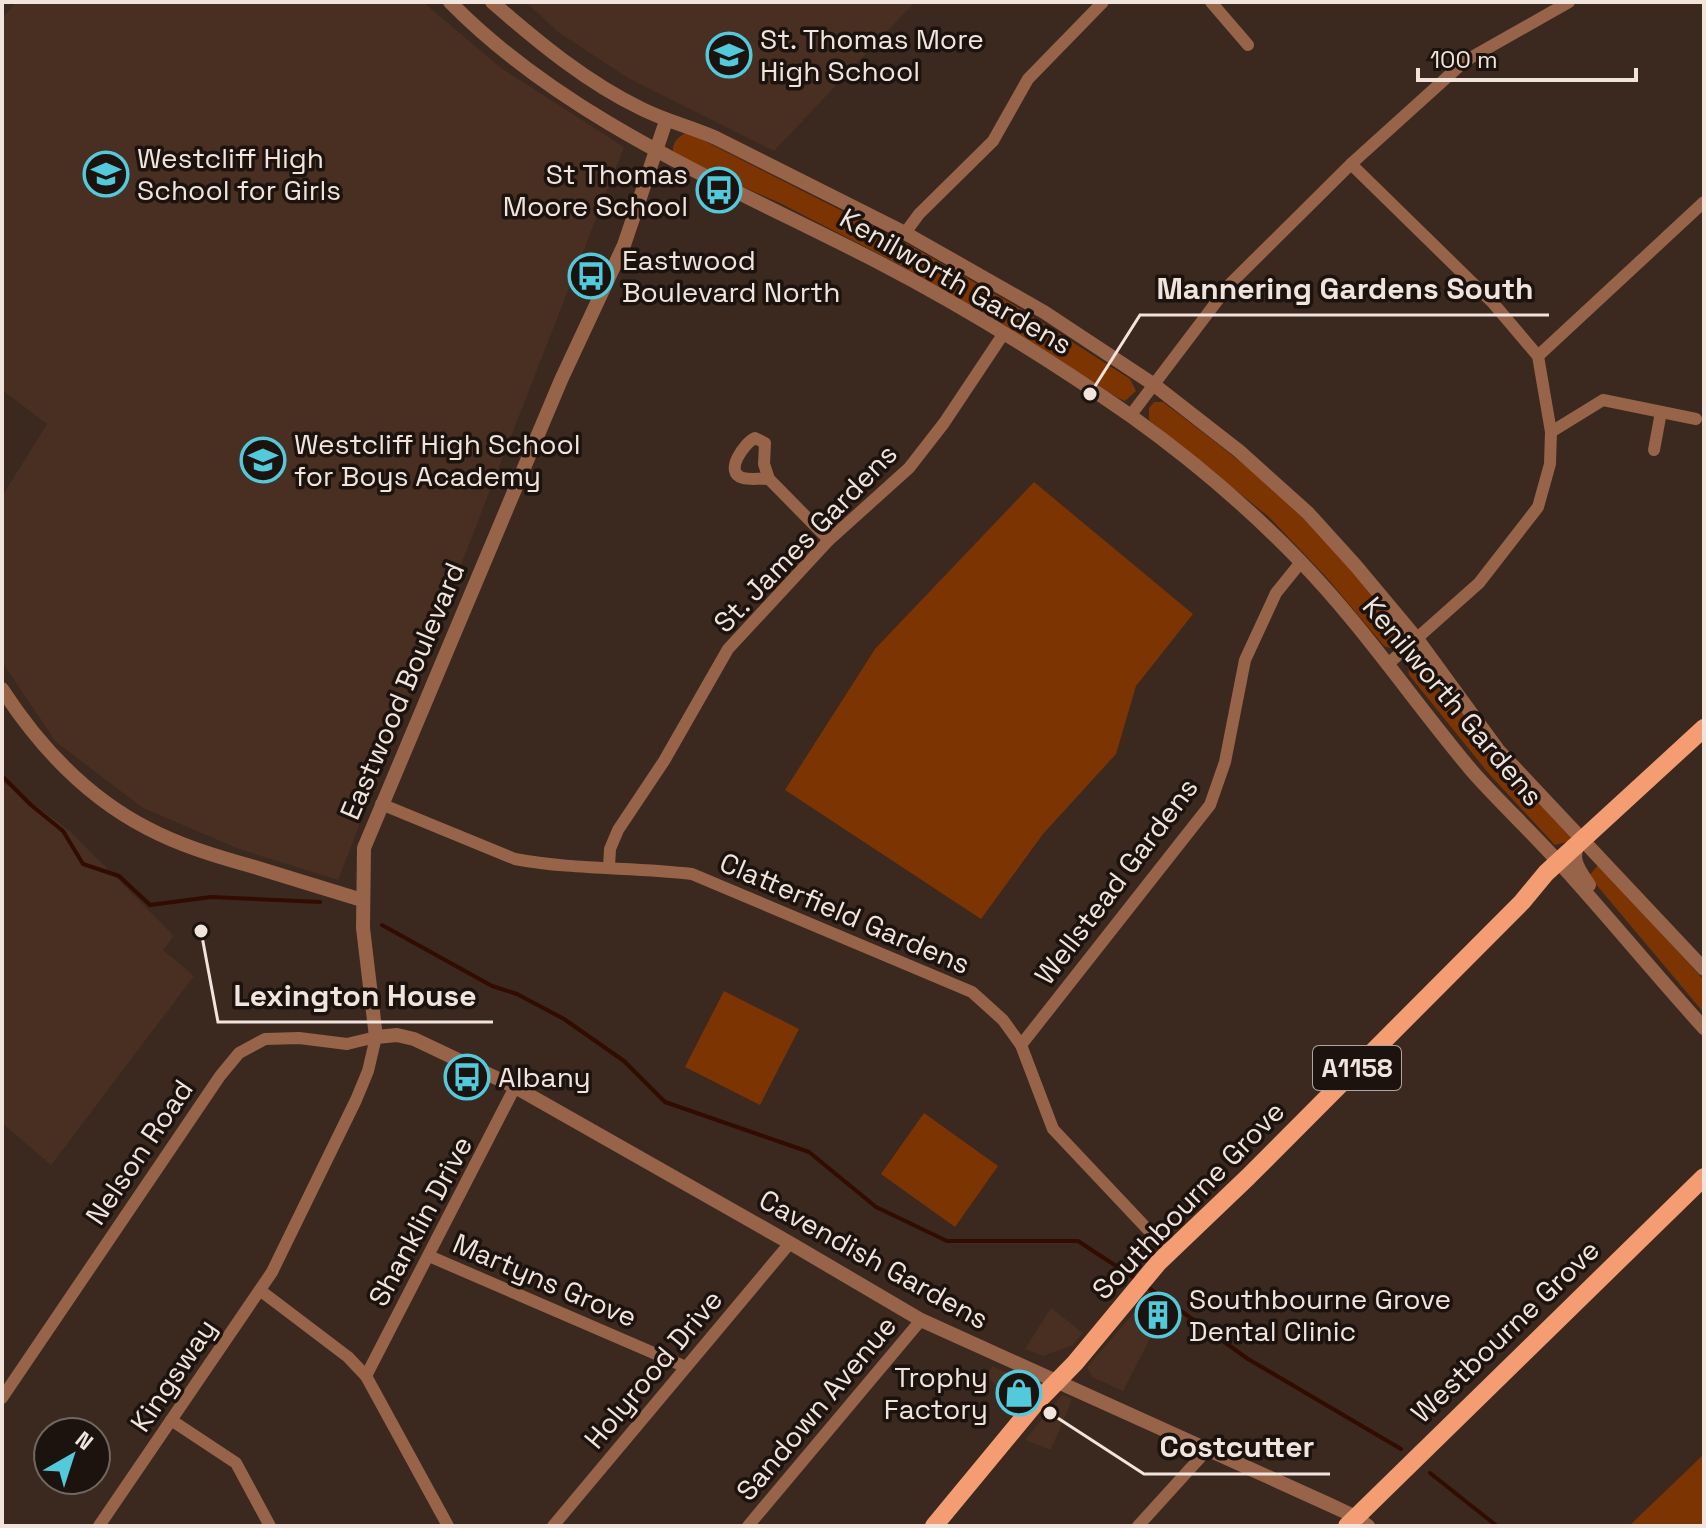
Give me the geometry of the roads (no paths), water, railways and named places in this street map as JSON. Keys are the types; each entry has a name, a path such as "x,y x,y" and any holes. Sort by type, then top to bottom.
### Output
{"main road":[{"name":"Southbourne Grove","path":"934,1526 1169,1252 1248,1177 1559,862 1704,728"},
{"name":"Westbourne Grove","path":"1357,1523 1704,1177"}],"street":[{"name":"Kenilworth Gardens","path":"450,2 507,53 580,105 657,151 880,263 1004,333 1130,416 1192,462 1301,562 1474,772 1559,862 1704,1028"},
{"name":"Kenilworth Gardens","path":"492,2 544,47 590,79 666,121 691,126 905,233 1044,312 1153,384 1239,451 1308,513 1417,639 1498,750 1704,969"},
{"path":"905,233 919,214 993,141 1028,79 1103,2"},
{"path":"1211,2 1248,45"},
{"path":"1130,416 1230,284 1351,164 1465,61 1569,2"},
{"name":"Eastwood Boulevard","path":"261,1291 356,1100 368,1071 376,1037 363,928 364,848 561,380 624,245 666,121"},
{"path":"1351,164 1493,303 1538,356 1551,432 1550,464 1538,507 1479,583 1388,664"},
{"path":"1538,356 1704,202"},
{"name":"St. James Gardens","path":"609,867 614,837 664,761 728,649 829,540 909,468 944,423 1004,333"},
{"path":"1551,432 1603,400 1696,419"},
{"path":"1654,450 1661,412"},
{"path":"769,479 829,540"},
{"name":"Wellstead Gardens","path":"1021,1045 1210,805 1225,762 1245,660 1276,593 1301,562"},
{"path":"2,689 40,743 67,771 105,802 147,828 224,859 362,900"},
{"name":"Clatterfield Gardens","path":"381,804 515,859 692,874 972,992 1003,1020 1021,1045 1053,1129 1169,1252"},
{"path":"1582,841 1574,855 1576,863 1612,918 1649,965"},
{"name":"Cavendish Gardens","path":"376,1037 397,1035 414,1039 515,1087 921,1320 1208,1449 1357,1523"},
{"name":"Nelson Road","path":"2,1398 208,1093 239,1053 259,1041 277,1037 347,1044 376,1037"},
{"name":"Shanklin Drive","path":"366,1376 515,1087"},
{"name":"Holyrood Drive","path":"553,1526 790,1243"},
{"name":"Martyns Grove","path":"429,1256 686,1367"},
{"path":"261,1291 348,1357 366,1376 448,1526"},
{"name":"Kingsway","path":"99,1526 261,1291"},
{"name":"Sandown Avenue","path":"748,1526 921,1320"},
{"path":"171,1420 236,1463 270,1526"},
{"path":"1138,1526 1208,1449"}],"waterway":[{"path":"2,776 63,831 83,864 119,876 150,905 211,897 320,902"},
{"path":"382,925 492,986 517,994 564,1019 624,1061 665,1102 809,1152 876,1207 947,1241 1078,1241 1136,1279"},
{"path":"1146,1286 1248,1359 1401,1449"},
{"path":"1430,1473 1497,1526"}],"place":[{"name":"St. Thomas More High School","path":"729,55"},
{"name":"Westcliff High School for Girls","path":"106,174"},
{"name":"St Thomas Moore School","path":"719,190"},
{"name":"Eastwood Boulevard North","path":"591,276"},
{"name":"Mannering Gardens South","path":"1090,394"},
{"name":"Westcliff High School for Boys Academy","path":"263,460"},
{"name":"Lexington House","path":"201,931"},
{"name":"Albany","path":"467,1077"},
{"name":"Southbourne Grove Dental Clinic","path":"1158,1315"},
{"name":"Trophy Factory","path":"1019,1393"},
{"name":"Costcutter","path":"1050,1413"}]}
